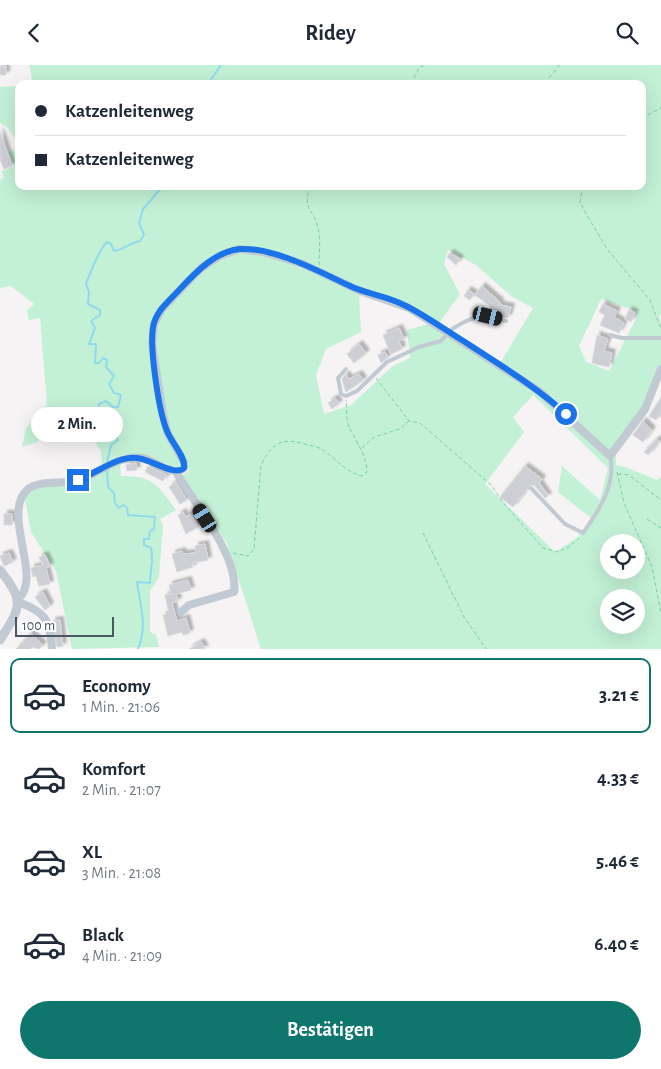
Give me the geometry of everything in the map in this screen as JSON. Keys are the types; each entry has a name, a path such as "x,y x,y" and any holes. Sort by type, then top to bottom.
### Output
{"street":[{"path":"176,472 183,470 185,464 168,432 162,414 152,344 152,329 158,315 201,268 232,251 246,249 263,252 318,270 360,291 402,304 449,332 539,391 610,456 645,409 661,369"},
{"path":"18,601 23,596 26,586 16,528 16,510 20,496 33,486 73,481 126,459 138,458 155,461 176,472 231,561 235,582 234,592 189,605 181,612"},
{"path":"0,570 14,589 18,601 15,614 0,640"},
{"path":"18,601 36,609 44,616 50,631 52,649"}],"lane":[{"path":"346,369 338,377 341,394 346,396 357,391 386,362 419,347 441,341 449,332 466,321 480,315 506,321"},
{"path":"610,335 629,339 661,338"},
{"path":"531,488 565,524 583,533 600,509 605,496 612,466 610,456"}],"path":[{"path":"413,80 419,68 425,65"},
{"path":"548,80 560,65"},
{"path":"646,116 661,108"},
{"path":"309,190 306,200 310,213 318,226 318,270"},
{"path":"582,190 580,202 584,210 607,249 650,300 661,329"},
{"path":"373,373 409,421 420,423 491,485 535,540 547,550 558,552 569,547 583,533"},
{"path":"224,551 248,556 254,549 261,465 266,454 274,445 292,440 322,449 343,467 362,476 367,472 367,464 348,423 346,396"},
{"path":"361,449 374,437 400,429 409,421"},
{"path":"661,499 629,475 618,474 624,503 652,567 661,614"},
{"path":"647,519 661,528"},
{"path":"423,533 464,617 486,649"}],"green space":[{"path":"29,65 661,65 661,315 659,317 661,322 661,377 616,453 616,465 657,480 661,477 661,649 261,649 227,543 182,476 189,470 174,437 182,461 177,469 140,454 123,455 102,466 101,451 86,426 54,414 37,442 22,447 26,428 47,404 40,318 29,320 27,310 34,304 11,286 0,288 0,180 4,178 2,171 14,166 9,152 15,150 15,190 646,190 646,80 32,80","holes":["448,250 476,265 511,296 533,308 501,362 439,323 460,294 444,264","359,295 395,305 412,313 428,324 407,330 410,358 393,366 351,405 324,414 316,375 326,349 361,332","601,299 636,311 637,317 609,371 586,362 579,346","533,395 608,468 600,500 562,466 558,492 591,518 577,538 555,552 485,484 524,432 513,417"]},
{"path":"15,86 15,138 7,127 0,123 0,87"},
{"path":"120,462 121,476 132,476 148,480 160,488 176,510 160,519 163,525 159,577 150,591 150,632 156,635 159,647 72,649 56,571 31,532 25,499 23,498 35,488 60,485"}],"building":[{"path":"0,66 6,66 6,75 0,75"},
{"path":"0,132 12,166 4,169 0,159"},
{"path":"450,253 460,259 456,265 447,257"},
{"path":"482,286 500,302 500,305 511,307 508,318 488,314 490,306 475,295"},
{"path":"468,290 474,294 470,300 464,296"},
{"path":"603,304 617,311 614,317 624,323 619,333 600,325 605,315 599,312"},
{"path":"629,310 635,313 631,322 625,319"},
{"path":"399,328 404,339 399,341 402,349 391,354 383,335"},
{"path":"597,335 608,339 604,351 612,353 609,367 592,363"},
{"path":"359,344 366,353 354,363 347,354"},
{"path":"385,352 388,357 381,363 378,355"},
{"path":"346,374 349,379 359,374 363,380 346,392 342,379"},
{"path":"335,398 339,403 332,409 328,403"},
{"path":"661,398 661,413 656,420 649,416"},
{"path":"643,421 652,430 643,442 633,435"},
{"path":"657,439 659,442 648,455 644,452"},
{"path":"136,463 137,470 127,471 126,465"},
{"path":"148,466 167,475 163,481 145,472"},
{"path":"525,466 542,479 539,483 548,496 545,498 534,485 530,485 513,507 500,497"},
{"path":"176,482 187,500 180,504 169,487"},
{"path":"183,512 185,517 191,514 198,527 186,534 178,515"},
{"path":"4,514 12,514 12,525 4,525"},
{"path":"205,544 208,560 192,563 193,567 177,572 172,554 182,551 183,554 196,553 195,546"},
{"path":"9,553 13,562 4,566 0,556"},
{"path":"45,555 50,566 46,568 50,584 39,586 36,576 33,577 31,568 43,565 39,557"},
{"path":"188,580 191,590 176,594 178,601 172,603 177,621 186,618 190,633 183,635 182,632 168,636 163,615 169,613 165,595 171,594 169,585"},
{"path":"43,592 50,606 45,610 35,597"},
{"path":"60,620 63,646 57,647 52,621"},
{"path":"31,633 43,645 39,649 32,647 30,649 16,649"},
{"path":"201,642 205,649 189,649"}],"waterway":[{"path":"211,80 221,65"},
{"path":"107,463 111,445 118,440 116,432 119,428 112,424 107,429 98,419 99,404 106,401 113,407 118,407 121,395 114,393 109,384 114,376 106,367 107,360 103,358 99,363 95,363 96,344 89,344 95,328 91,321 100,315 100,310 88,304 89,292 86,283 97,257 107,242 111,244 114,251 140,241 144,235 139,223 143,209 160,190"},
{"path":"107,470 108,487 114,493 115,503 119,508 123,505 127,508 128,515 155,517 154,529 150,531 149,539 144,539 144,545 151,548 152,552 150,583 137,582 143,623 138,649"}],"route":[{"path":"78,480 129,458 150,460 174,472 183,470 185,467 184,462 170,438 162,414 152,344 152,329 155,319 162,309 201,268 220,256 239,249 263,252 292,260 314,268 360,291 402,304 539,391 566,414"}]}
